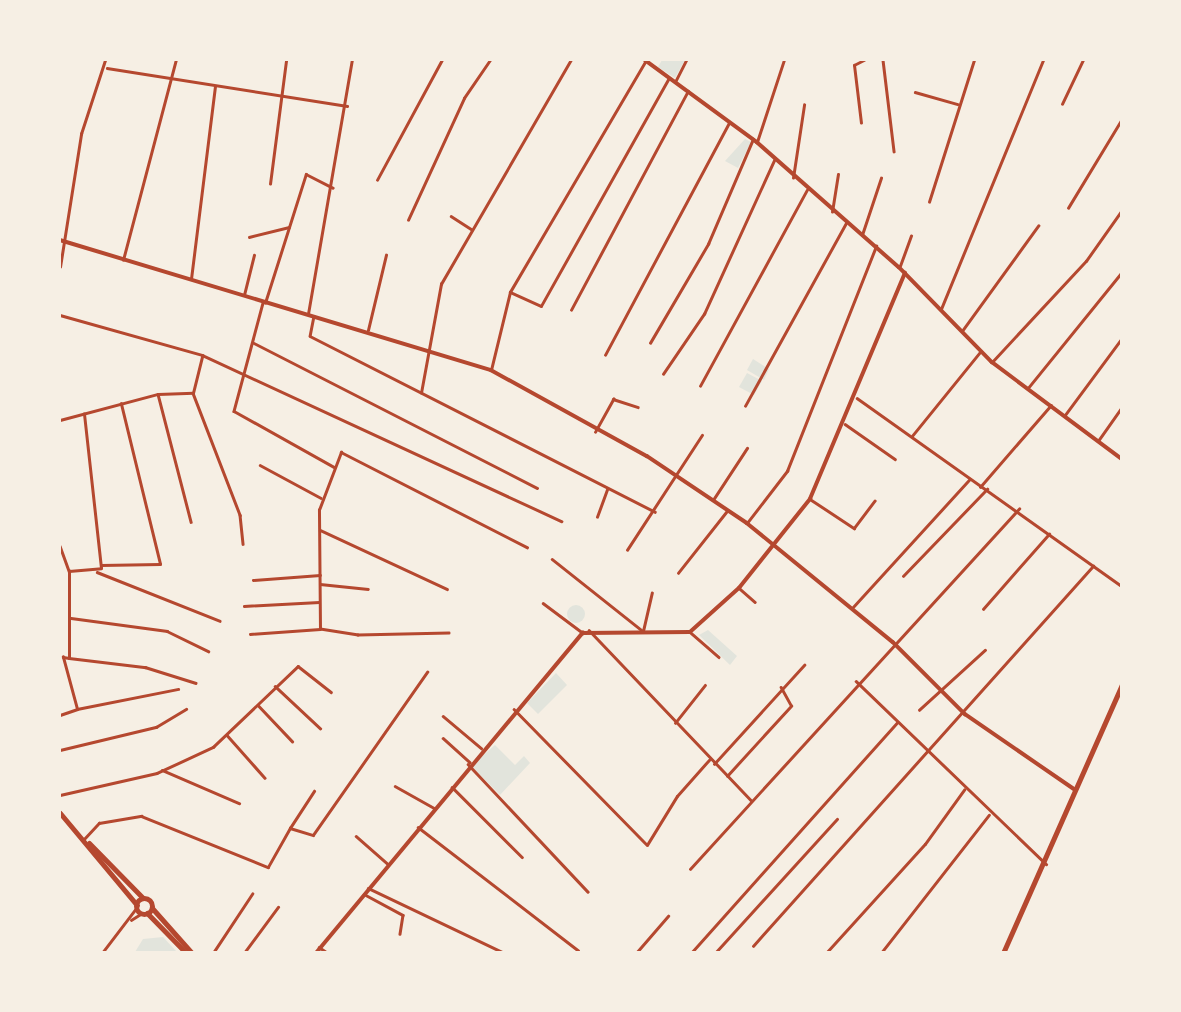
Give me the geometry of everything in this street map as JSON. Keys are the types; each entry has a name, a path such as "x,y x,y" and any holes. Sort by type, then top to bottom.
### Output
{"main road":[{"path":"1003,953 1046,864 1074,789 1122,685"},
{"path":"60,813 137,906 147,911 192,953"},
{"path":"83,839 143,898 147,911 186,953"},
{"path":"137,906 143,898"}],"street":[{"path":"60,267 67,242 84,122 92,87 99,87 107,68 105,60"},
{"path":"123,260 175,77 176,60"},
{"path":"270,184 286,60"},
{"path":"308,314 333,188 352,60"},
{"path":"377,180 442,60"},
{"path":"408,220 464,98 491,60"},
{"path":"421,393 441,284 571,60"},
{"path":"491,370 510,292 646,60 755,141 832,212 876,246 941,309 980,352 1122,459"},
{"path":"675,82 686,60"},
{"path":"650,343 708,244 755,141 784,60"},
{"path":"861,124 854,65 864,60"},
{"path":"883,60 894,151"},
{"path":"929,202 957,104 974,60"},
{"path":"941,309 1043,60"},
{"path":"1062,104 1083,60"},
{"path":"107,68 347,106"},
{"path":"510,292 541,306 670,78"},
{"path":"191,279 215,86"},
{"path":"571,310 688,91"},
{"path":"915,92 957,104"},
{"path":"793,177 804,105"},
{"path":"1068,208 1122,119"},
{"path":"605,355 729,123"},
{"path":"663,374 704,314 775,158"},
{"path":"333,188 306,174 264,303 237,414 334,467"},
{"path":"832,212 838,174"},
{"path":"862,235 881,178"},
{"path":"700,386 807,190"},
{"path":"992,362 1086,261 1122,210"},
{"path":"451,216 471,229"},
{"path":"745,406 846,223"},
{"path":"962,331 1038,226"},
{"path":"250,237 289,227"},
{"path":"899,267 911,236"},
{"path":"60,240 264,303 368,330 491,370 595,432 677,475 775,543 893,642 965,714 1074,789"},
{"path":"747,523 787,471 876,246"},
{"path":"244,295 254,255"},
{"path":"368,330 386,255"},
{"path":"1028,388 1122,272"},
{"path":"690,632 739,588 810,499 857,398 905,273"},
{"path":"60,315 202,355 562,521"},
{"path":"314,316 310,336 655,512"},
{"path":"1065,415 1122,338"},
{"path":"254,343 537,488"},
{"path":"912,436 980,352"},
{"path":"202,355 193,393 240,515 243,544"},
{"path":"60,421 158,394 193,393"},
{"path":"158,394 191,522"},
{"path":"857,398 980,487 1019,509 1122,586"},
{"path":"595,432 613,399 638,407"},
{"path":"102,565 160,564 121,404"},
{"path":"980,487 1051,405"},
{"path":"1098,441 1122,407"},
{"path":"84,414 102,565 97,572"},
{"path":"845,424 895,458"},
{"path":"627,550 655,512 702,435"},
{"path":"713,500 747,448"},
{"path":"320,629 321,498 343,451 527,547"},
{"path":"260,465 321,498"},
{"path":"853,607 970,479"},
{"path":"597,517 607,489"},
{"path":"903,576 987,489"},
{"path":"810,499 855,528 874,501"},
{"path":"690,869 856,681 1019,509"},
{"path":"678,573 727,511"},
{"path":"320,530 447,589"},
{"path":"983,609 1049,534"},
{"path":"60,546 69,571 69,658"},
{"path":"552,559 643,631"},
{"path":"753,946 965,714 1093,566"},
{"path":"69,571 97,572 220,621"},
{"path":"253,580 321,575"},
{"path":"320,584 368,589"},
{"path":"739,588 755,603"},
{"path":"643,631 652,593"},
{"path":"244,606 319,602"},
{"path":"543,603 583,633"},
{"path":"71,618 167,631 208,651"},
{"path":"250,634 320,629 358,635 449,633"},
{"path":"589,630 709,760 751,801"},
{"path":"316,953 481,748 583,633 589,630 690,632 719,657"},
{"path":"919,710 939,688 985,650"},
{"path":"77,709 63,657 145,667 196,683"},
{"path":"714,765 804,665"},
{"path":"60,795 162,770 227,735 275,686 299,666 331,692"},
{"path":"290,828 313,835 427,672"},
{"path":"856,681 927,755 1046,864"},
{"path":"675,723 705,685"},
{"path":"275,686 320,728"},
{"path":"726,777 791,706 781,688"},
{"path":"60,715 77,709 178,689"},
{"path":"258,705 292,741"},
{"path":"60,750 156,727 186,709"},
{"path":"514,709 648,845 677,796 709,760"},
{"path":"443,716 481,748"},
{"path":"691,953 897,723"},
{"path":"227,735 265,778"},
{"path":"443,738 588,892"},
{"path":"162,770 239,803"},
{"path":"395,786 434,808"},
{"path":"452,787 523,856"},
{"path":"826,953 925,845 964,790"},
{"path":"83,839 99,823 141,816 268,867 314,791"},
{"path":"881,953 990,814"},
{"path":"715,953 838,819"},
{"path":"418,827 578,950"},
{"path":"356,836 388,864"},
{"path":"368,888 505,953"},
{"path":"213,953 252,894"},
{"path":"364,894 403,915 400,934"},
{"path":"102,953 128,922 137,906"},
{"path":"244,953 278,907"},
{"path":"128,922 147,911"},
{"path":"636,953 668,916"},
{"path":"319,947 328,953"}],"shaded area":[{"path":"662,60 685,60 675,78 658,67"},
{"path":"745,139 751,142 738,168 725,161"},
{"path":"753,359 769,369 764,380 747,370"},
{"path":"747,373 762,381 754,395 739,387"},
{"path":"576,605 582,608 585,614 582,620 576,623 570,620 567,614 570,608"},
{"path":"708,630 737,656 730,665 699,635"},
{"path":"556,673 567,685 538,714 527,703"},
{"path":"495,745 515,765 524,756 530,763 500,795 471,766"},
{"path":"163,937 177,952 135,952 143,939"}]}
